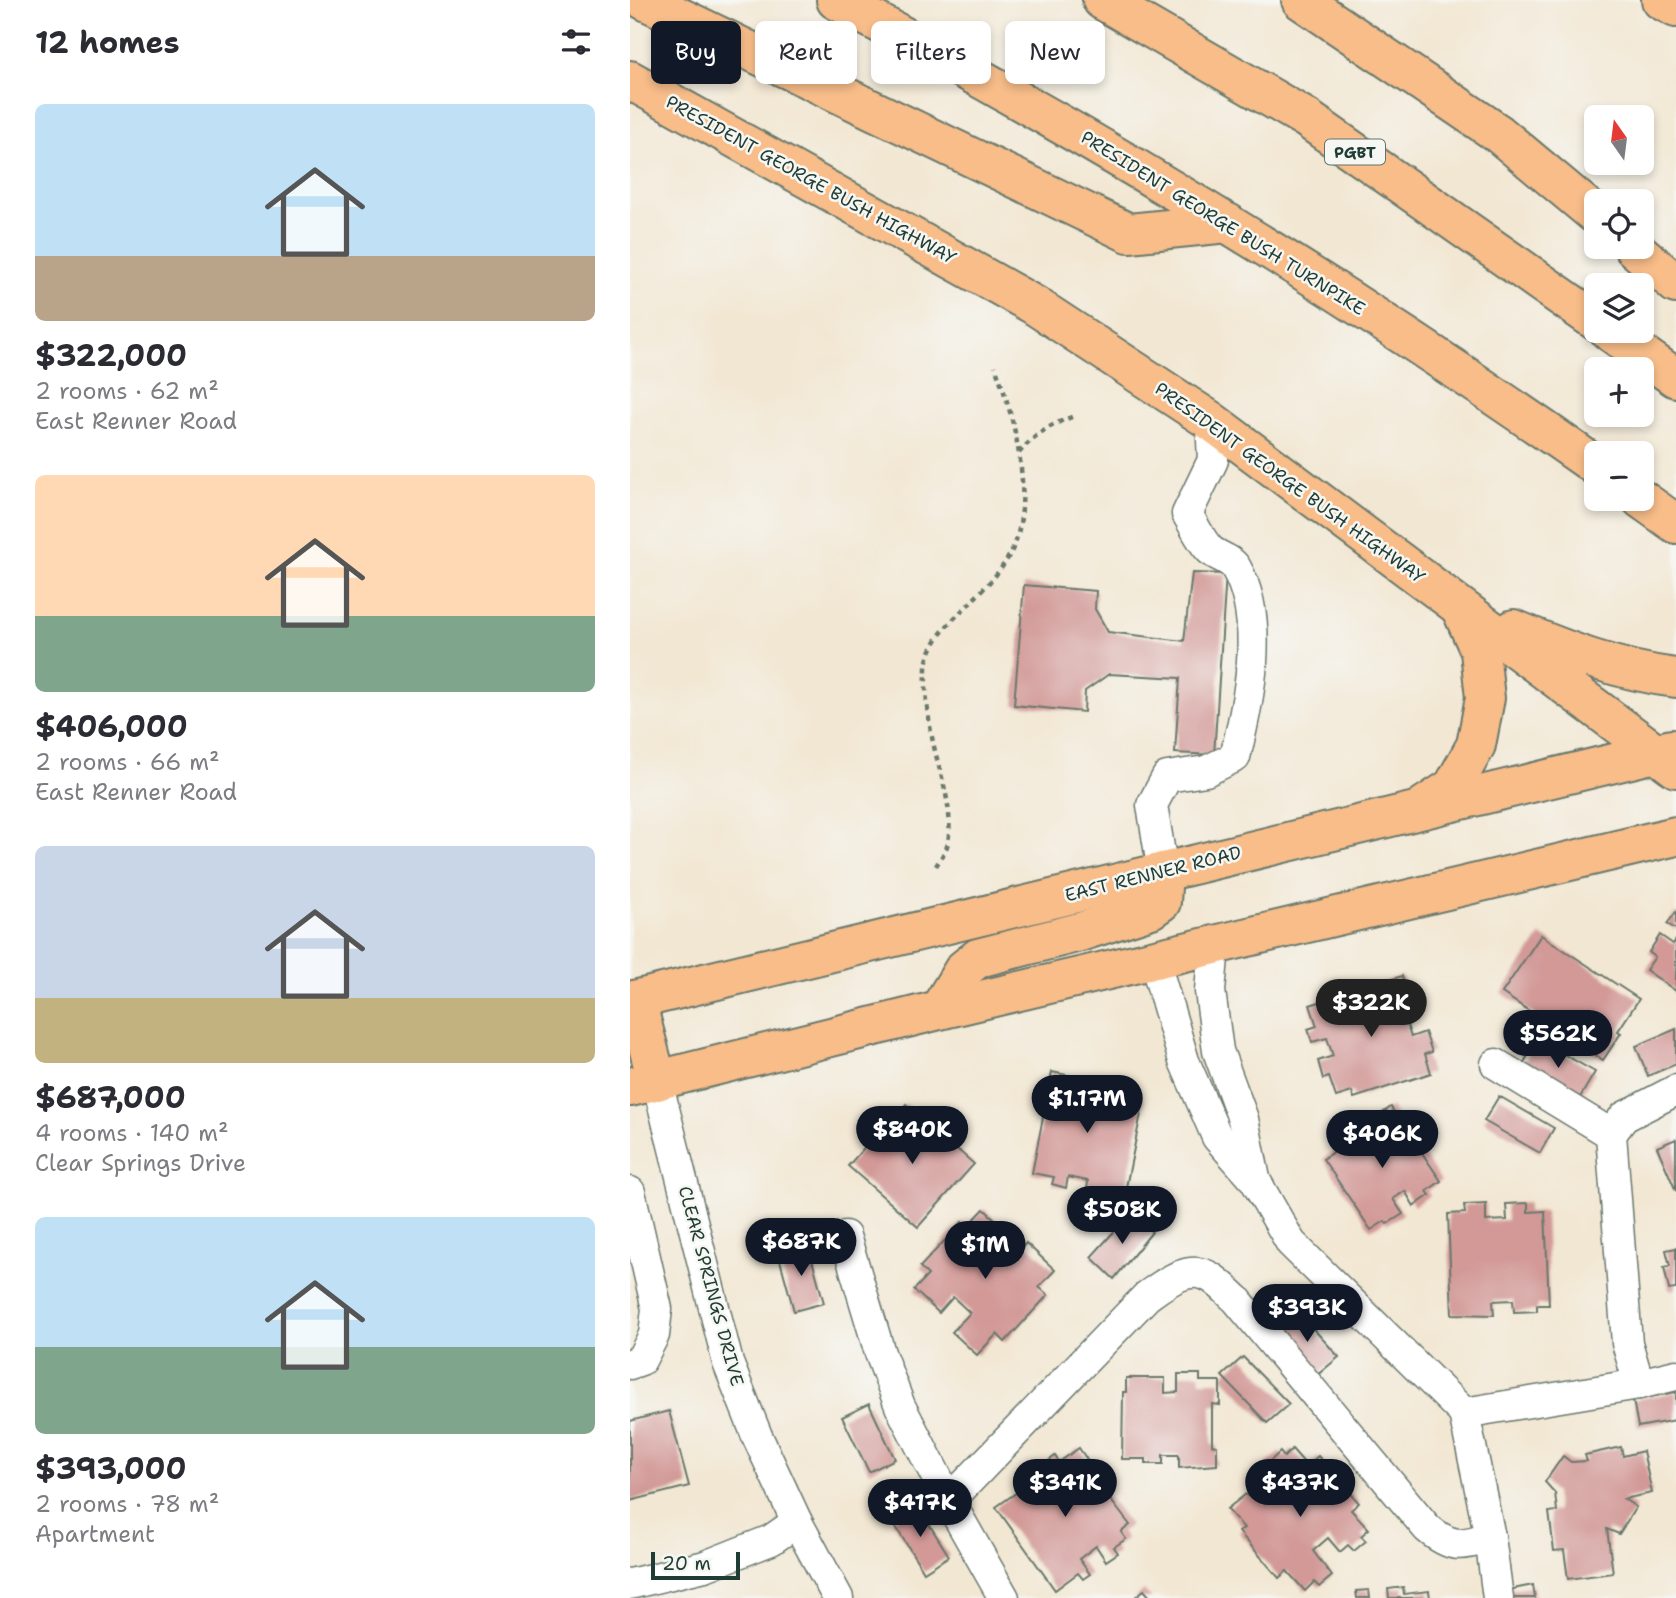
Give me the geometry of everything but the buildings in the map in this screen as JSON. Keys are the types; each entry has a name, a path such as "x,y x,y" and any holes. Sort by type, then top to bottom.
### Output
{"main road":[{"path":"644,0 1129,233 1228,223"},
{"name":"PRESIDENT GEORGE BUSH TURNPIKE","path":"836,0 1042,113 1228,223 1368,312 1584,458"},
{"name":"PGBT","path":"1102,0 1306,118 1584,313"},
{"path":"1301,0 1499,134 1584,205"},
{"path":"1661,0 1676,8"},
{"name":"PRESIDENT GEORGE BUSH HIGHWAY","path":"630,80 1034,305 1211,421 1460,607 1669,756"},
{"path":"1647,259 1676,284"},
{"path":"1626,343 1676,377"},
{"path":"1654,508 1676,524"},
{"path":"1460,607 1566,651 1646,674 1676,678"},
{"path":"1417,810 1452,787 1476,745 1485,698 1480,651 1460,607"},
{"name":"EAST RENNER ROAD","path":"633,1000 1417,810 1669,756"},
{"path":"633,1000 644,1084 939,1010 1676,836"},
{"path":"939,1010 964,969 978,958 1080,932 1151,909 1161,902 1163,872"}],"street":[{"path":"1163,872 1152,806 1160,790 1167,777 1206,771 1235,757 1247,709 1252,647 1248,597 1235,565 1210,550 1187,514 1213,460 1211,421"},
{"path":"1214,946 1210,991 1218,1051 1243,1119 1255,1180"},
{"path":"1154,959 1184,1061 1217,1137 1255,1180 1291,1243 1464,1413 1490,1537 1498,1598"},
{"path":"1496,1063 1611,1134"},
{"name":"CLEAR SPRINGS DRIVE","path":"644,1084 728,1363 757,1436 797,1522 838,1598"},
{"path":"1639,1384 1627,1343 1611,1134 1625,1117 1676,1090"},
{"path":"630,1192 657,1309 654,1335 641,1360 630,1364"},
{"path":"845,1236 880,1353 900,1406 949,1501 1004,1598"},
{"path":"949,1501 1147,1296 1171,1279 1191,1273 1208,1275 1236,1299 1427,1528 1440,1539 1459,1546 1490,1537"},
{"path":"1464,1413 1676,1376"},
{"path":"630,1584 705,1566 771,1541 797,1522"}],"path":[{"path":"936,866 948,845 949,813 933,742 926,665 939,635 992,580 1013,548 1022,508 1019,454 1013,416 995,366"},
{"path":"1019,454 1031,438 1050,425 1074,416"}]}
